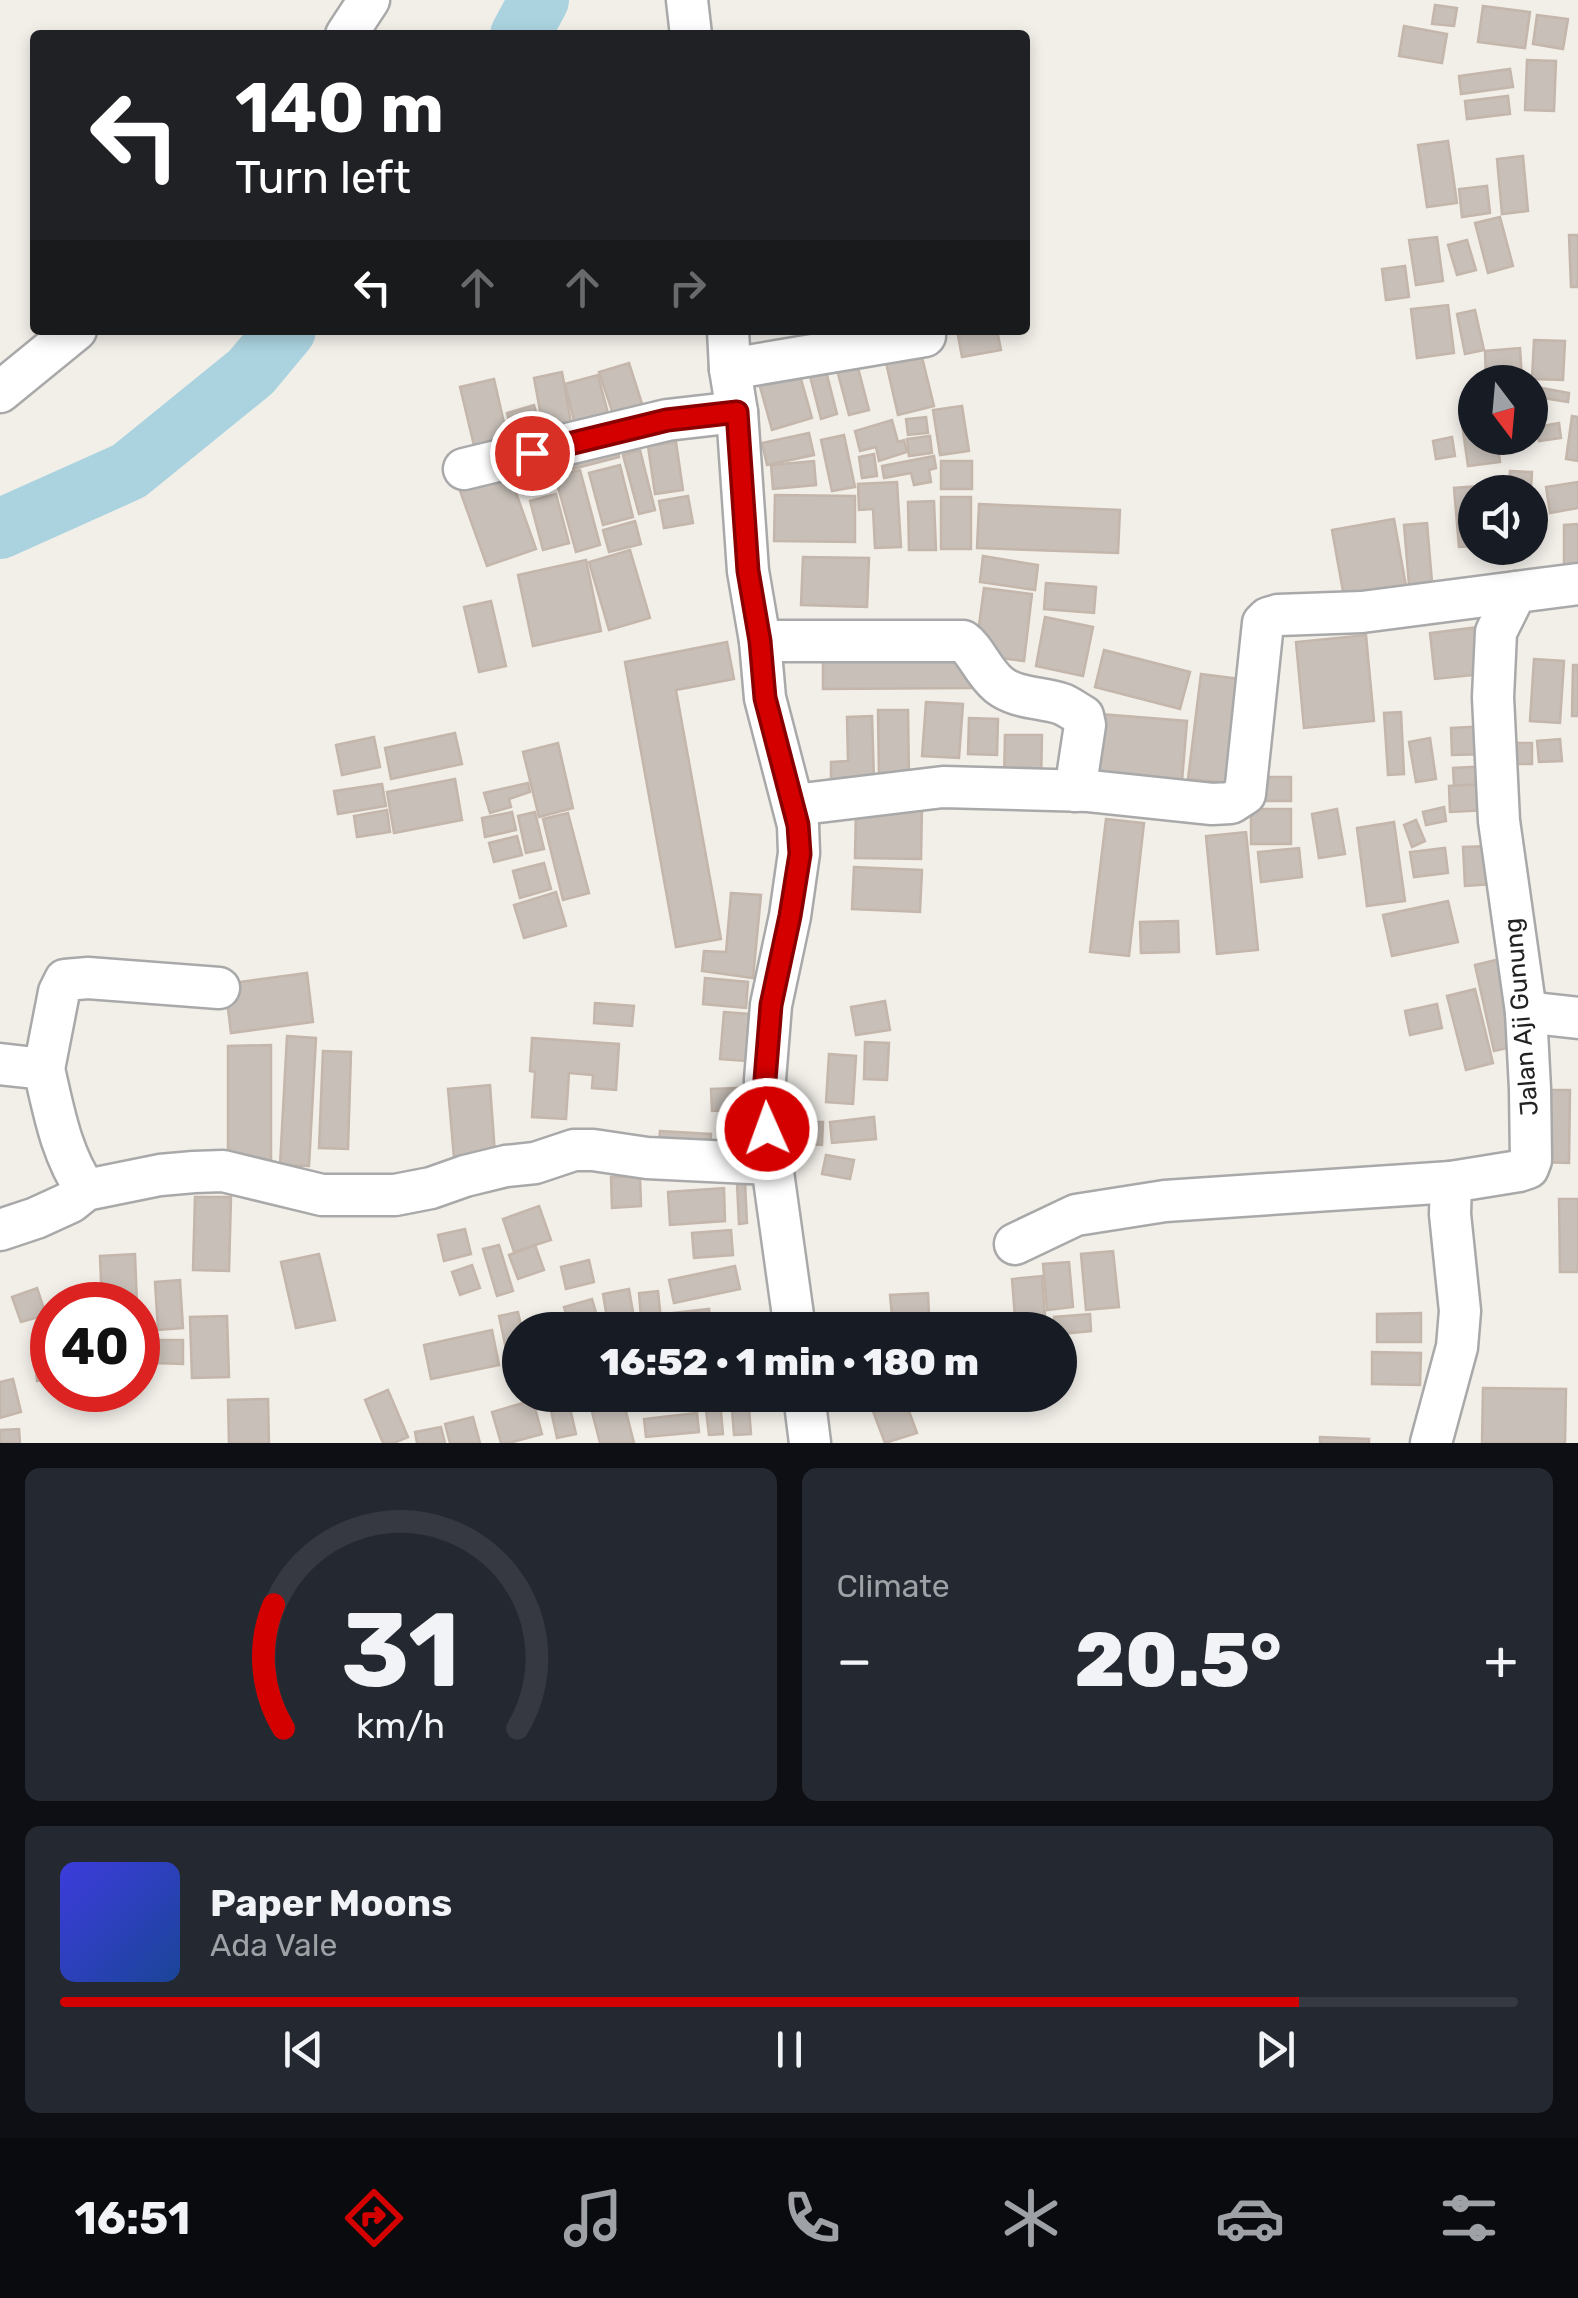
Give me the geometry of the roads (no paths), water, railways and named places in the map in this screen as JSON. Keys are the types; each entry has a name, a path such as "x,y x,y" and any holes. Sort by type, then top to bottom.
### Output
{"street":[{"path":"349,30 369,0"},
{"path":"687,0 690,30"},
{"path":"0,392 70,335"},
{"path":"792,1312 767,1129 765,1080 771,1005 800,854 794,805 765,698 748,571 729,350 926,336"},
{"path":"464,469 667,420 737,412"},
{"path":"794,805 943,787 1231,802 1245,794 1264,623 1268,618 1362,612 1578,584"},
{"name":"Jalan Aji Gunung","path":"1451,1182 1528,1168 1531,1160 1526,1012 1499,820 1493,697 1496,632 1516,592"},
{"path":"760,641 963,641 971,646 980,666 1010,692 1064,705 1083,716 1075,791"},
{"path":"86,1190 63,1148 44,1069 59,992 65,980 88,978 218,988"},
{"path":"1526,1012 1578,1018"},
{"path":"0,1064 44,1069"},
{"path":"0,1230 53,1210 86,1190 160,1176 223,1171 322,1195 395,1195 506,1166 536,1163 574,1150 772,1164"},
{"path":"1015,1244 1076,1215 1165,1201 1451,1182 1450,1214 1460,1311 1457,1348 1432,1443"},
{"path":"806,1412 810,1443"}],"waterway":[{"path":"523,30 539,0"},
{"path":"0,529 129,471 251,372 282,335"}]}
